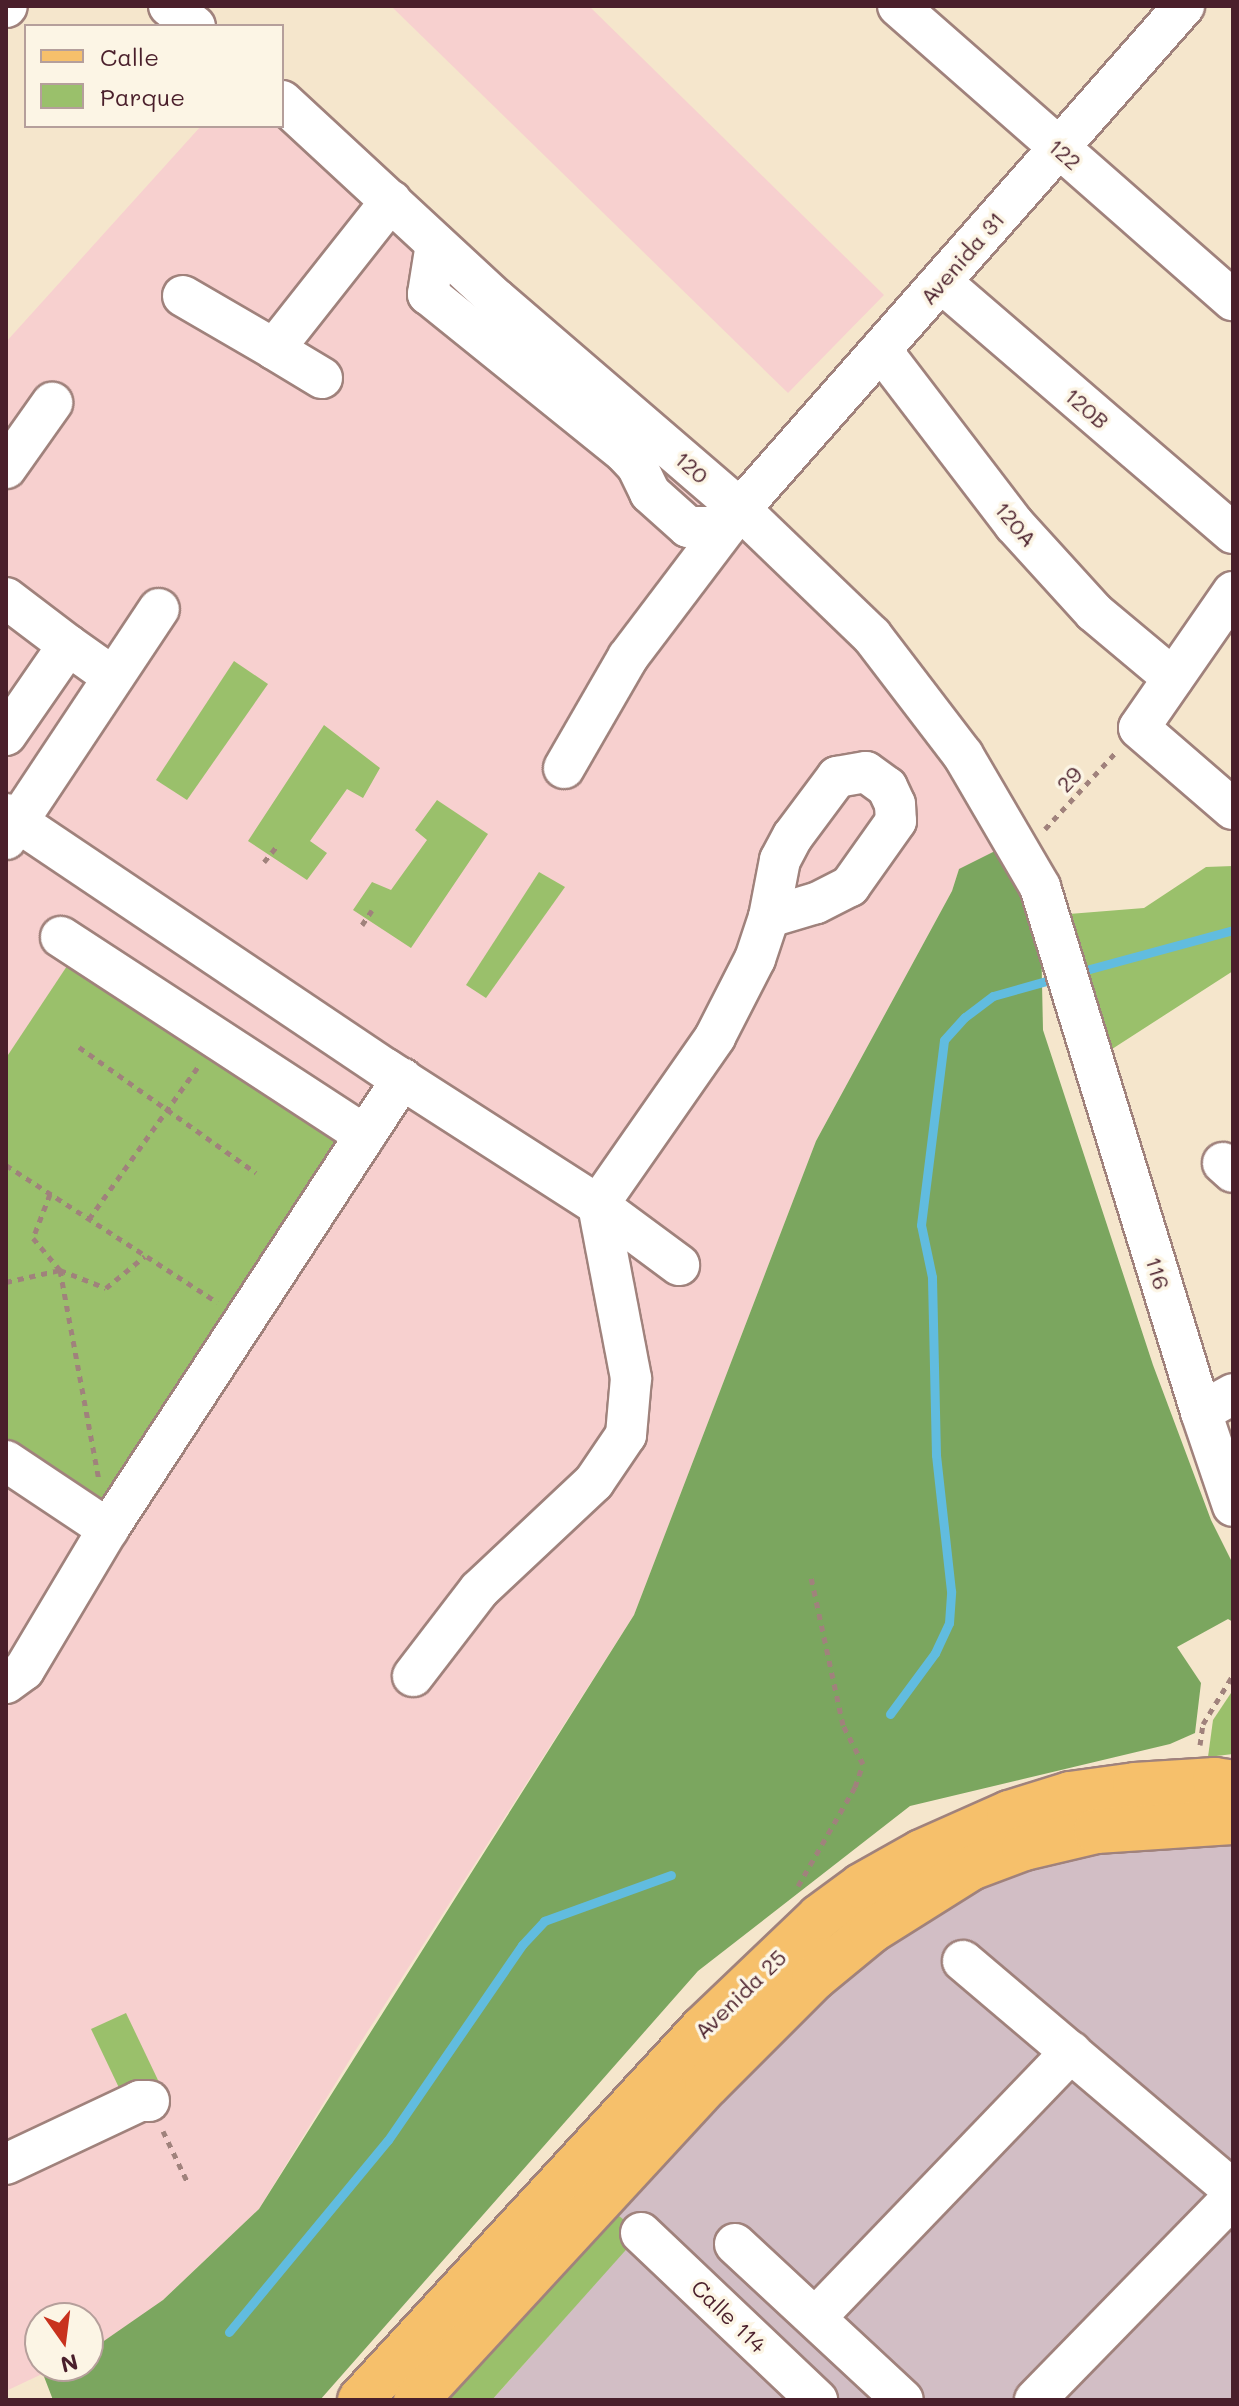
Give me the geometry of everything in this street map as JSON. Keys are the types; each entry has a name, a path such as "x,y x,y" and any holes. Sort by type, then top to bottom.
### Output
{"main road":[{"name":"Avenida 25","path":"360,2400 702,2029 819,1917 861,1886 921,1852 1009,1813 1070,1794 1135,1785 1219,1780"},
{"name":"Avenida 25","path":"416,2400 707,2085 814,1978 871,1931 971,1868 1024,1848 1096,1831 1233,1822"}],"street":[{"path":"169,6 192,24"},
{"name":"122","path":"898,6 1233,300"},
{"name":"Avenida 31","path":"564,768 628,657 733,518 1184,6"},
{"name":"120","path":"284,103 733,518 872,636 963,755 1031,870"},
{"path":"274,349 391,201"},
{"path":"436,244 428,294 624,452 637,466 650,493 688,527 733,518"},
{"name":"120B","path":"941,282 1233,533"},
{"path":"183,296 322,378"},
{"name":"120A","path":"881,350 1014,524 1094,612 1173,678"},
{"path":"6,468 52,403"},
{"path":"1233,592 1139,728 1233,809"},
{"path":"6,598 113,677"},
{"path":"159,609 10,824 598,1205 679,1265"},
{"path":"6,735 68,645"},
{"name":"116","path":"1031,870 1087,1038 1217,1403 1233,1506"},
{"path":"413,1676 479,1590 594,1482 626,1435 631,1378 598,1205 715,1037 755,959 769,917"},
{"path":"61,937 365,1135"},
{"path":"6,1683 24,1670 108,1529 402,1079"},
{"path":"6,1461 108,1529"},
{"path":"963,1961 1233,2190"},
{"path":"816,2317 1071,2052"},
{"path":"6,2164 140,2101 149,2101"},
{"path":"1035,2400 1233,2197"},
{"name":"Calle 114","path":"641,2233 817,2400"},
{"path":"735,2244 903,2400"}],"path":[{"name":"29","path":"1031,870 1139,728"},
{"path":"264,862 276,847"},
{"path":"362,925 372,910"},
{"path":"89,1219 218,1039"},
{"path":"79,1047 256,1173"},
{"path":"6,1165 243,1319"},
{"path":"50,1194 33,1238 60,1270 106,1288 145,1256"},
{"path":"6,1282 60,1270"},
{"path":"60,1270 108,1529"},
{"path":"791,1899 855,1787 863,1764 843,1725 811,1577"},
{"path":"1219,1780 1203,1724 1233,1675"},
{"path":"149,2101 187,2181"}],"shaded area":[{"path":"391,6 589,6 884,295 788,393"},
{"path":"199,128 284,128 872,636 1040,887 959,869 952,891 816,1141 634,1615 357,2048 259,2209 163,2300 104,2344 104,2302 24,2302 25,2382 6,2391 6,342"},
{"path":"1233,1822 1233,2400 492,2400 640,2233 601,2202 707,2085 971,1868"}],"green space":[{"path":"234,661 268,684 187,800 156,780"},
{"path":"324,725 380,768 363,798 347,789 310,841 327,853 307,880 248,841"},
{"path":"437,800 488,834 411,948 353,910 372,882 391,890 427,840 415,830"},
{"path":"1003,847 1040,887 1043,1030 1153,1365 1211,1520 1233,1564 1233,1622 1228,1619 1177,1647 1201,1683 1195,1733 1170,1744 910,1806 698,1971 320,2400 53,2400 46,2382 104,2382 104,2341 163,2300 259,2209 634,1615 816,1141 952,891 959,869"},
{"path":"1233,866 1233,971 1109,1051 1069,914 1144,908 1206,867"},
{"path":"539,872 565,887 486,998 466,985"},
{"path":"69,963 341,1137 103,1505 6,1438 6,1058"},
{"path":"1233,1690 1233,1754 1208,1757 1213,1720"},
{"path":"126,2013 167,2099 132,2115 91,2029"},
{"path":"601,2202 641,2233 492,2400 416,2400"}],"waterway":[{"path":"1075,973 1233,930"},
{"path":"890,1714 935,1653 949,1623 951,1591 936,1455 932,1277 921,1225 944,1040 965,1017 993,996 1057,978"},
{"path":"229,2332 388,2140 522,1945 544,1921 671,1875"}]}
